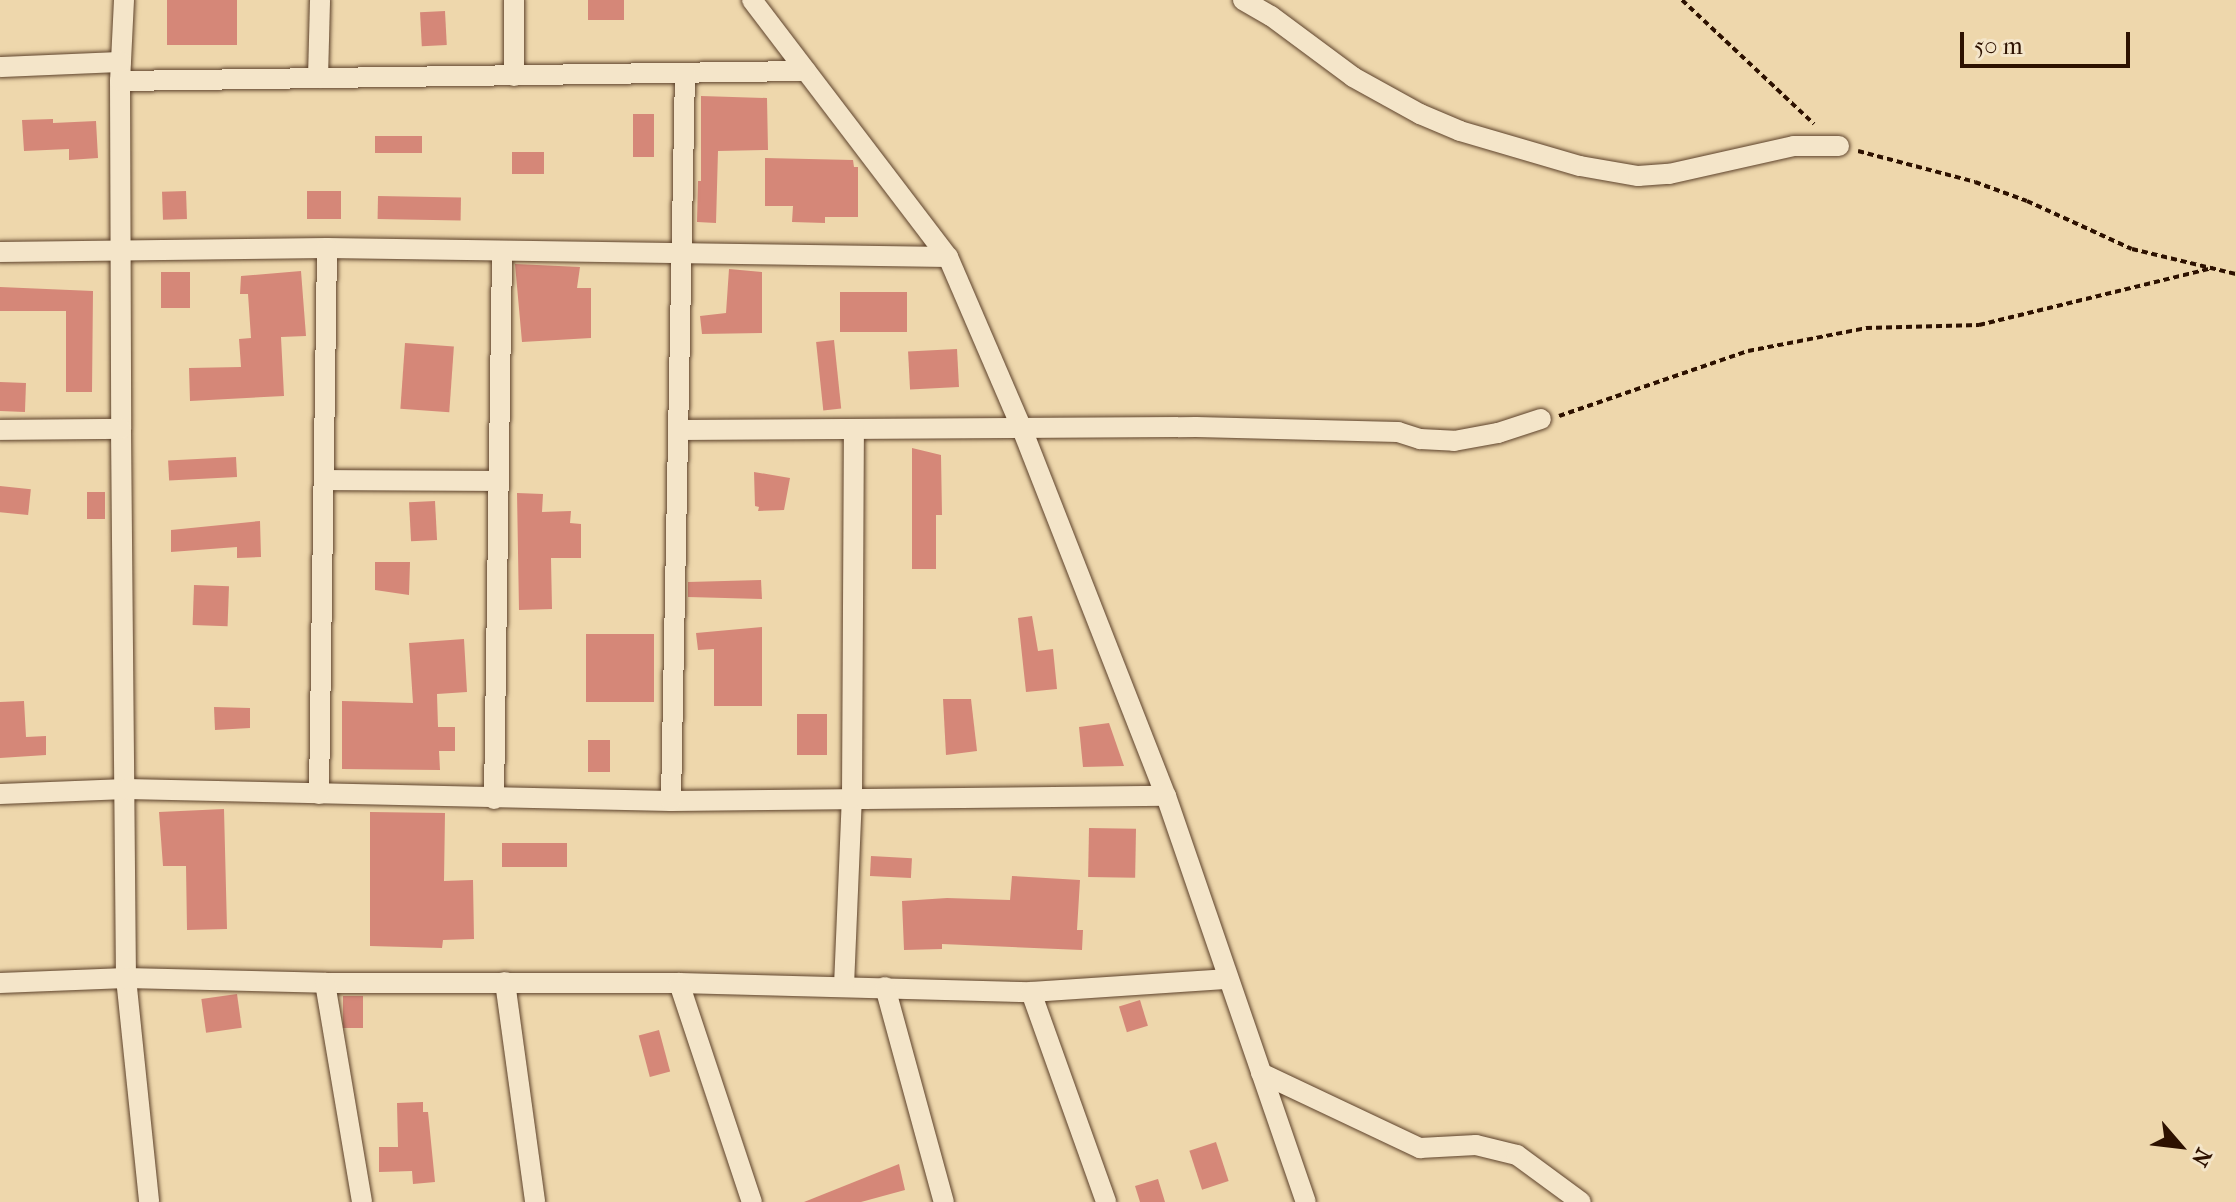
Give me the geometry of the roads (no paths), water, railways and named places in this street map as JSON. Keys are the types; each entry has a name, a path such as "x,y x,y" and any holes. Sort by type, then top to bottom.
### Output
{"street":[{"path":"124,0 120,72 126,978 149,1202"},
{"path":"318,78 320,0"},
{"path":"514,0 514,76"},
{"path":"752,0 948,257 1022,429 1166,796 1306,1202"},
{"path":"1243,0 1271,16 1353,77 1420,114 1460,131 1580,166 1638,176 1669,174 1794,146 1839,146"},
{"path":"0,67 318,78 806,71"},
{"path":"671,801 685,74"},
{"path":"0,252 327,248 948,257"},
{"path":"319,794 327,248"},
{"path":"494,799 502,252"},
{"path":"678,430 1326,429 1398,432 1420,439 1454,441 1498,433 1541,419"},
{"path":"0,430 121,429"},
{"path":"844,986 852,798 854,429"},
{"path":"324,480 498,481"},
{"path":"0,794 126,789 671,801 1166,796"},
{"path":"0,983 126,978 325,983 679,983 1031,992 1229,979"},
{"path":"505,982 535,1202"},
{"path":"325,983 362,1202"},
{"path":"679,983 752,1202"},
{"path":"885,987 944,1202"},
{"path":"1031,992 1106,1202"},
{"path":"1261,1073 1420,1148 1476,1145 1517,1155 1581,1202"}]}
